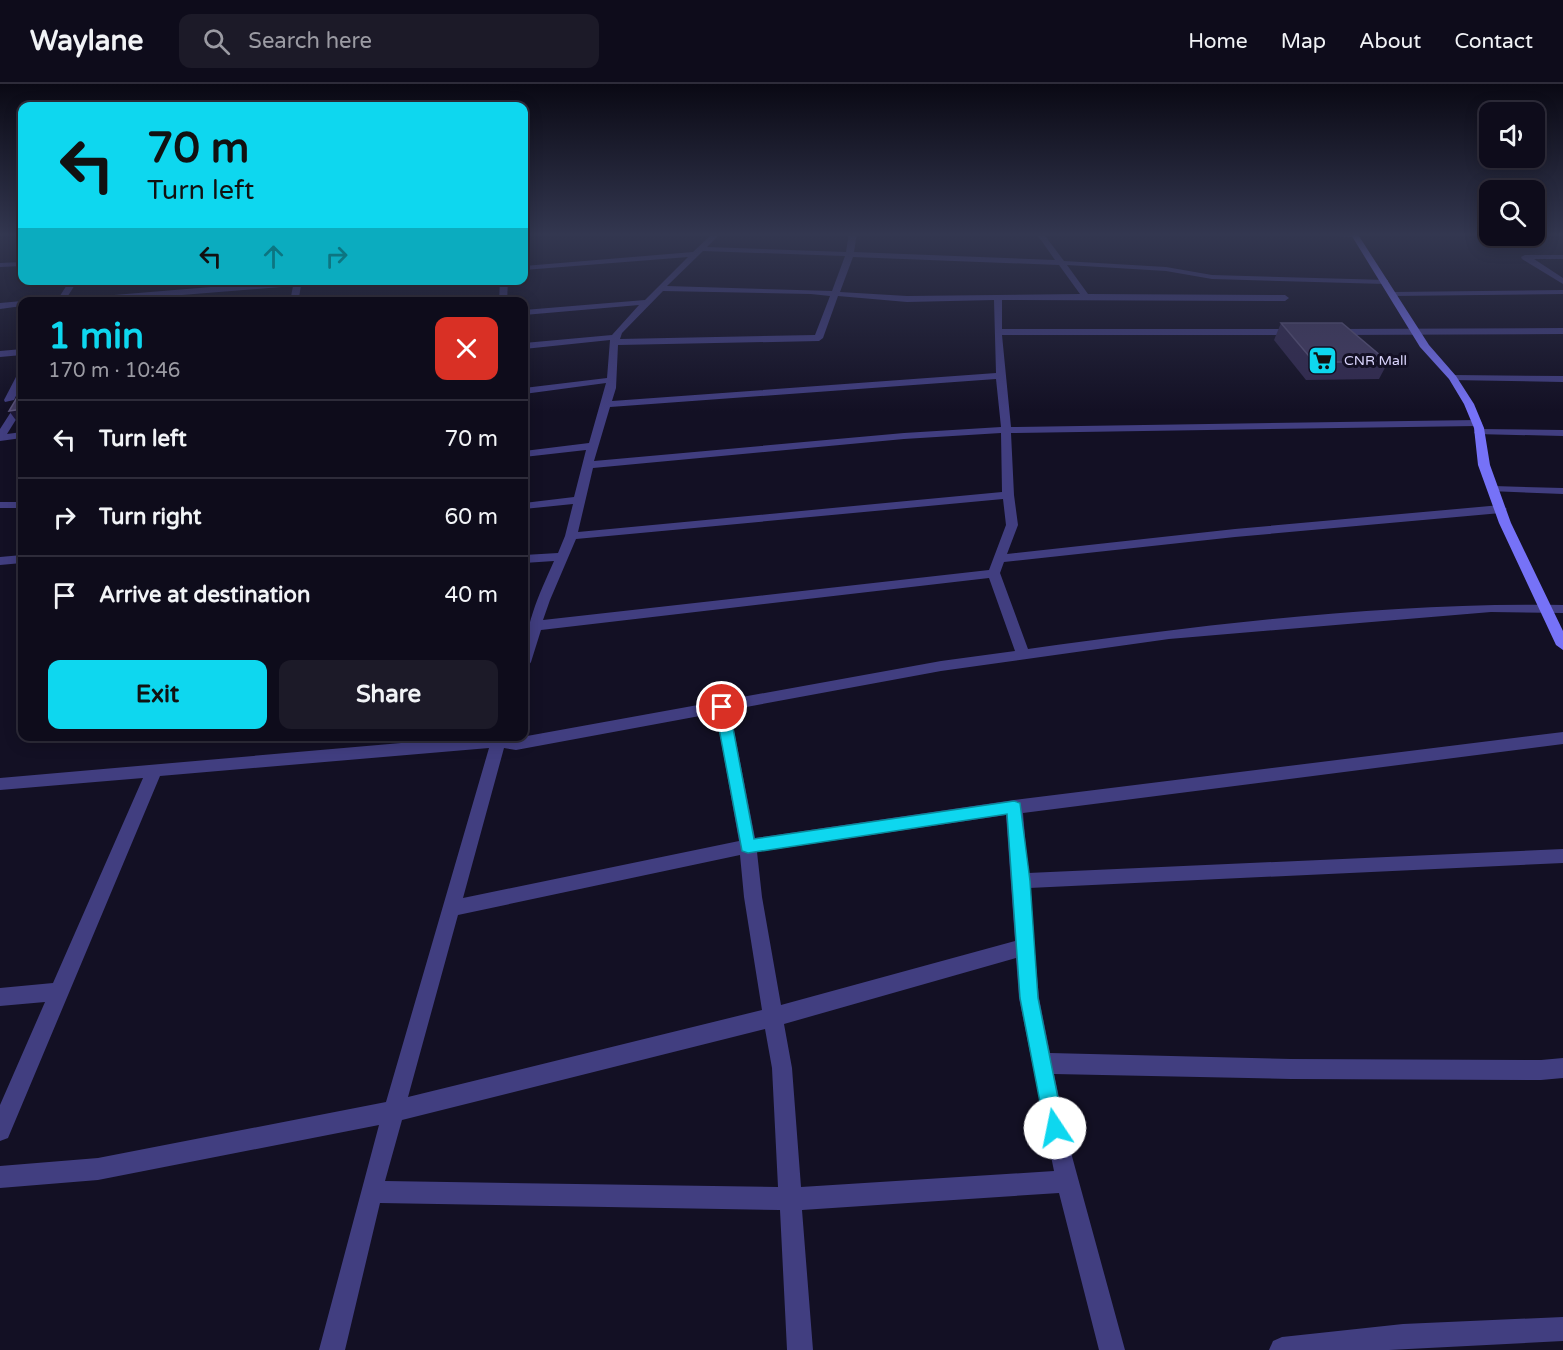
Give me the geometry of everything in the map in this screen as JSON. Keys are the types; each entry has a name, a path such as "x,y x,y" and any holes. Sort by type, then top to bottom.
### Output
{"main road":[{"path":"1392,294 1425,346 1454,378 1469,404 1478,428 1484,465 1493,489 1563,645"}],"street":[{"path":"111,297 172,292"},
{"path":"528,649 543,600 571,536 588,465 607,404 615,340 618,332 656,292"},
{"path":"779,292 907,299 1086,296 1285,298"},
{"path":"1083,292 1086,296"},
{"path":"1392,294 1556,292"},
{"path":"528,346 615,340 819,338 835,294"},
{"path":"998,299 1008,495 1012,525 994,573 1023,655"},
{"path":"528,312 646,302"},
{"path":"0,306 18,304"},
{"path":"1325,332 1563,331"},
{"path":"998,332 1302,332"},
{"path":"0,354 18,352"},
{"path":"607,404 1001,376"},
{"path":"1454,378 1563,379"},
{"path":"528,390 611,380"},
{"path":"4,401 18,381"},
{"path":"0,438 18,408"},
{"path":"588,465 904,436 1006,430 1478,428 1563,433"},
{"path":"0,438 18,436"},
{"path":"528,454 594,446"},
{"path":"1493,489 1563,491"},
{"path":"571,536 1008,495"},
{"path":"528,506 580,500"},
{"path":"0,506 18,505"},
{"path":"1000,559 1235,533 1501,509"},
{"path":"528,559 563,556"},
{"path":"0,561 18,559"},
{"path":"535,626 994,573"},
{"path":"506,741 516,744 941,666 1169,634 1491,608 1563,609"},
{"path":"722,707 748,846 753,897 782,1068 800,1350"},
{"path":"450,909 748,846 1014,807 1563,738"},
{"path":"0,784 154,772 478,741"},
{"path":"332,1350 394,1111 498,741"},
{"path":"0,1130 154,772"},
{"path":"1014,807 1022,881 1029,998 1067,1181 1112,1350"},
{"path":"1022,881 1563,856"},
{"path":"0,1177 98,1169 394,1111 774,1017 1026,948"},
{"path":"0,997 59,992"},
{"path":"1042,1063 1303,1069 1541,1070 1563,1068"},
{"path":"372,1192 792,1199 1067,1181"},
{"path":"1282,1350 1419,1343 1563,1329"}],"building":[{"path":"1281,323 1342,323 1388,362 1314,362"},
{"path":"18,396 18,410 9,411"}],"place":[{"name":"CNR Mall","path":"1323,360"}],"route":[{"path":"722,707 748,846 1014,807 1022,881 1029,998 1055,1128"}]}
